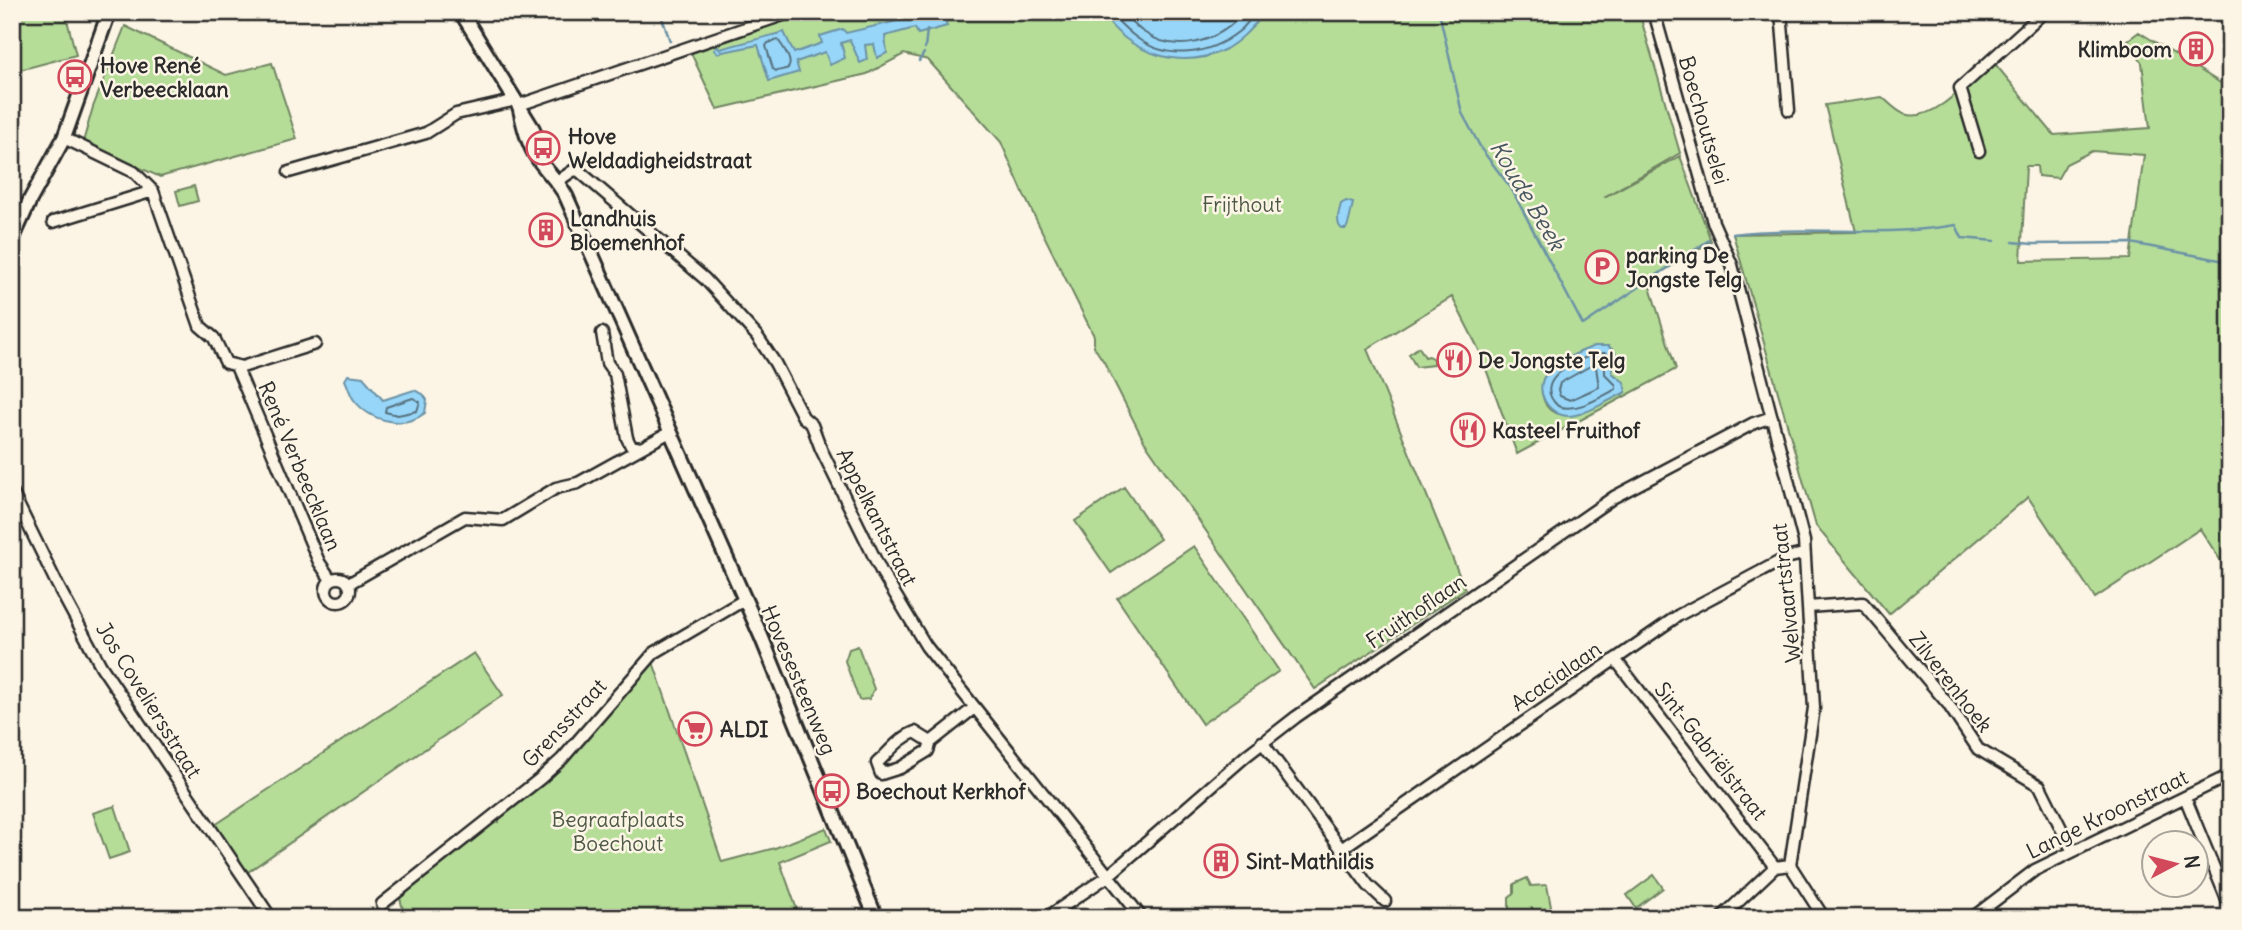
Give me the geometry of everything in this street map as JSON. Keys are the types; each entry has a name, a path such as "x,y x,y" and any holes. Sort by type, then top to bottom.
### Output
{"street":[{"path":"12,240 30,200 64,138 109,12"},
{"name":"Hovesesteenweg","path":"461,12 517,101 539,160 556,178 795,717 876,918"},
{"path":"289,172 426,133 456,114 517,101 792,12"},
{"name":"Boechoutselei","path":"1654,12 1713,222 1720,238"},
{"path":"1782,12 1789,110"},
{"path":"1979,151 1960,89 2044,12"},
{"path":"52,222 153,191 134,172 64,138"},
{"name":"Appelkantstraat","path":"556,178 574,170 579,171 705,279 757,335 803,416 812,425 821,449 891,589 926,646 1142,918"},
{"name":"René Verbeecklaan","path":"153,191 200,326 214,338 226,363 243,367 315,344"},
{"name":"Welvaartstraat","path":"1720,238 1732,265 1804,541 1814,708 1790,864"},
{"path":"602,333 607,363 615,374 627,438 631,446 640,448"},
{"name":"René Verbeecklaan","path":"236,366 319,562 331,580"},
{"name":"Fruithoflaan","path":"1046,918 1108,876 1262,742 1615,497 1754,423 1772,417"},
{"path":"348,584 465,517 503,520 556,488 578,483 670,432"},
{"name":"Jos Coveliersstraat","path":"12,492 101,667 271,918"},
{"name":"Acacialaan","path":"1341,849 1615,659 1709,598 1786,558 1803,554"},
{"path":"340,578 348,584 350,591 346,598 334,601 328,597 326,590 331,580 340,578"},
{"name":"Grensstraat","path":"382,905 548,772 654,653 744,600"},
{"name":"Zilverenhoek","path":"1808,607 1863,603 1948,704 1978,749 2040,786 2072,850"},
{"name":"Sint-Gabriëlstraat","path":"1615,659 1776,867"},
{"path":"931,742 915,732 902,736 892,750 877,763 881,774 900,768 928,751 931,742 974,708"},
{"path":"1262,742 1368,885 1385,901"},
{"name":"Lange Kroonstraat","path":"1972,918 2035,870 2230,775"},
{"path":"2185,797 2230,907"},
{"path":"1721,918 1776,867 1790,864 1824,918"}],"green space":[{"path":"12,12 65,12 76,55 12,72"},
{"name":"Frijthout","path":"810,12 1639,12 1680,153 1604,197 1680,156 1711,241 1648,281 1676,369 1517,454 1479,350 1452,297 1367,349 1465,589 1315,689 1144,441 1094,347 1094,336 1024,195 1001,142 928,60 904,54 867,74 717,109 691,53","holes":["1595,346 1608,346 1615,352 1612,373 1620,379 1626,392 1575,413 1551,411 1544,402 1542,385 1576,354"]},
{"path":"125,26 226,75 272,63 297,139 160,177 83,142 93,107"},
{"path":"2139,32 2227,87 2230,86 2230,575 2200,529 2095,598 2028,497 1889,614 1816,526 1733,234 1856,232 1825,105 1882,97 1904,114 1916,116 1928,113 1952,97 1991,59 2054,135 2150,128 2142,63 2128,40","holes":["2092,151 2144,155 2130,259 2021,261 2026,166 2037,166 2038,176 2058,178 2066,164"]},
{"path":"194,186 198,201 180,206 176,191"},
{"path":"1419,347 1425,357 1433,359 1433,365 1416,367 1409,354"},
{"path":"1124,487 1160,539 1111,573 1075,521"},
{"path":"1194,546 1279,671 1202,724 1117,598"},
{"path":"858,646 874,689 869,699 859,700 845,661 849,649"},
{"path":"474,653 503,695 245,874 212,827"},
{"name":"Begraafplaats Boechout","path":"652,659 722,862 775,848 826,828 831,841 780,862 800,918 405,918 400,898 497,819 499,823 498,817 561,766"},
{"path":"115,806 130,852 109,859 93,813"},
{"path":"1654,875 1663,888 1636,908 1627,895"},
{"path":"1527,878 1531,886 1547,885 1553,918 1512,918 1509,897 1514,893 1514,884"}],"water":[{"path":"1101,12 1166,12 1202,16 1213,12 1266,12 1226,49 1191,59 1157,55 1141,48 1112,26"},
{"path":"944,18 947,26 918,34 915,28 885,36 887,53 877,58 874,44 865,45 867,60 860,63 850,40 841,43 845,58 830,65 825,52 796,62 799,72 769,81 758,45 718,53 714,50 717,46 720,49 784,32 794,53 822,43 820,36 843,29 846,33 897,21"},
{"path":"1346,201 1353,203 1346,229 1342,229 1339,214 1341,204"},
{"path":"1595,346 1608,346 1615,352 1617,358 1612,373 1624,382 1626,392 1577,415 1555,412 1542,394 1541,387 1547,373 1557,364"},
{"path":"348,375 363,377 383,400 414,390 423,394 427,400 425,413 407,421 378,418 361,407 351,396 345,380"}],"waterway":[{"path":"660,12 670,41"},
{"path":"968,18 978,12"},
{"name":"Koude Beek","path":"1439,12 1462,113 1482,150 1511,188 1583,325 1709,240"},
{"path":"925,48 927,30"},
{"path":"919,61 924,53"},
{"name":"Koude Beek","path":"1733,234 1900,231 1956,225 1962,238 1995,241"},
{"name":"Koude Beek","path":"2013,242 2131,243 2230,262"}],"place":[{"name":"Klimboom","path":"2196,49"},
{"name":"Hove René Verbeecklaan","path":"75,77"},
{"name":"Hove Weldadigheidstraat","path":"543,148"},
{"name":"Landhuis Bloemenhof","path":"546,230"},
{"name":"parking De Jongste Telg","path":"1602,267"},
{"name":"De Jongste Telg","path":"1454,360"},
{"name":"Kasteel Fruithof","path":"1468,430"},
{"name":"ALDI","path":"695,729"},
{"name":"Boechout Kerkhof","path":"832,791"},
{"name":"Sint-Mathildis","path":"1221,861"}]}
